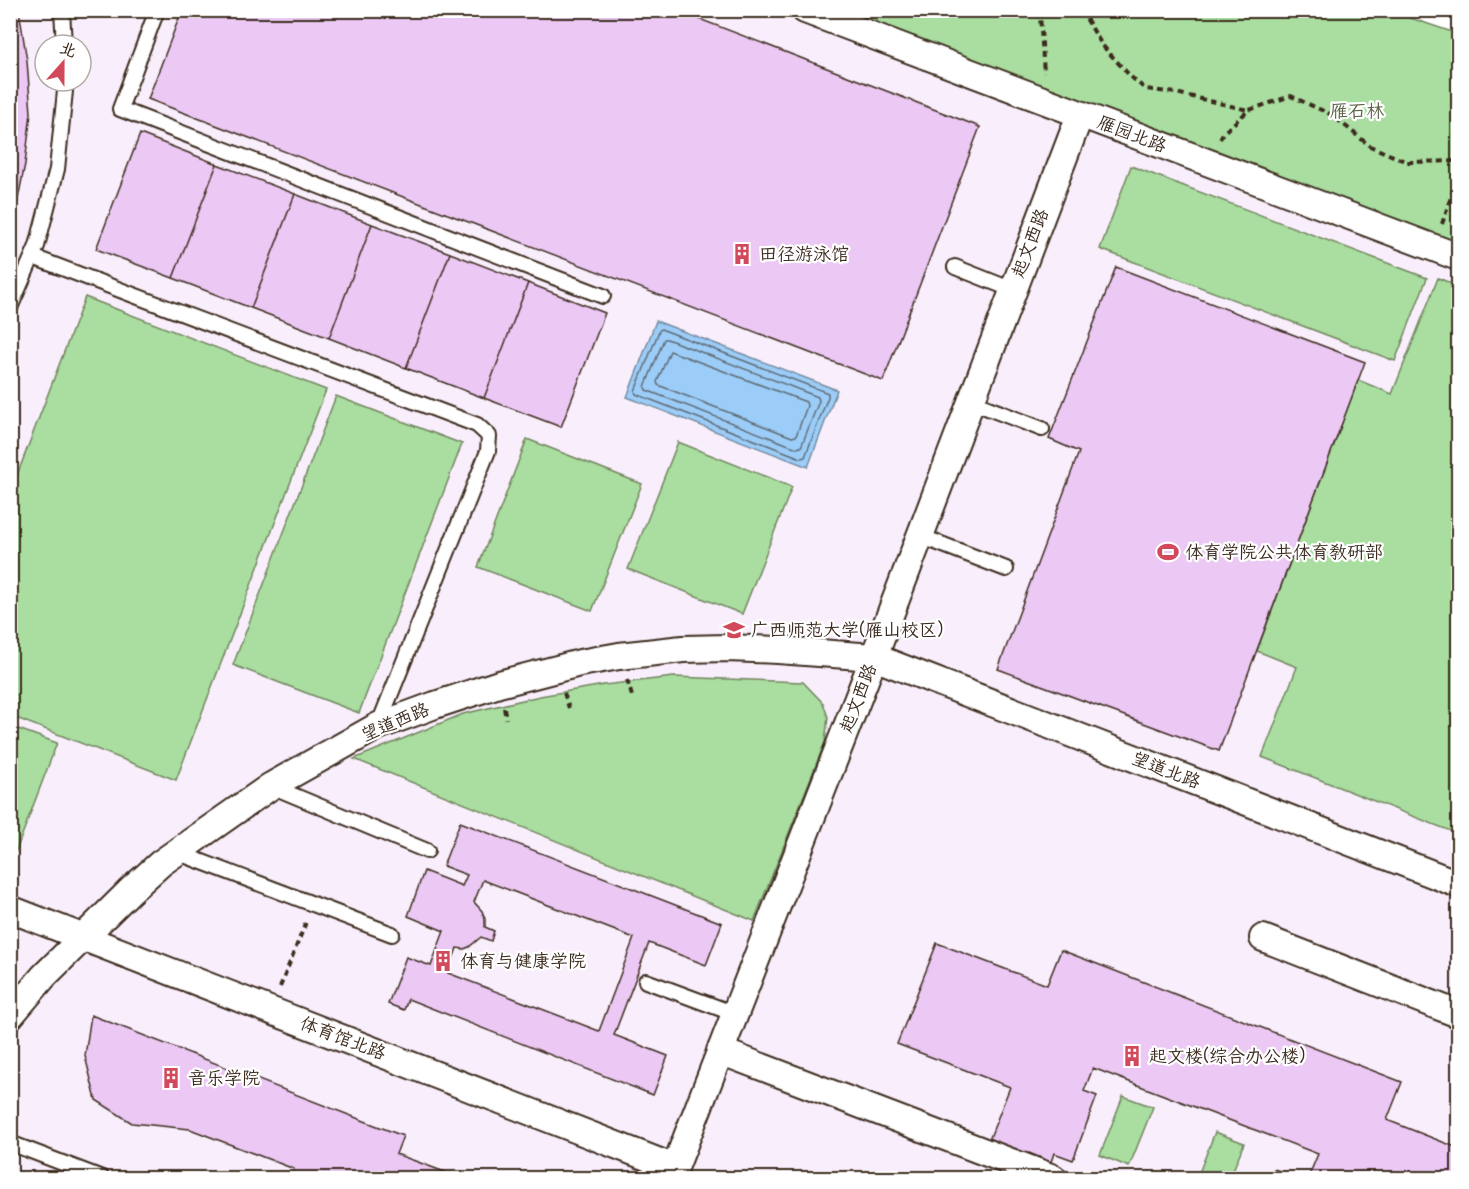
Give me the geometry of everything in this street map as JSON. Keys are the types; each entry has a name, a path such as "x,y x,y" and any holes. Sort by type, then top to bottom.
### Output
{"street":[{"name":"雁园北路","path":"805,10 1458,257"},
{"name":"起文西路","path":"673,1173 874,657 1080,114"},
{"name":"望道西路","path":"10,1016 44,976 82,937 161,863 271,786 378,726 499,684 580,663 619,656 683,649 728,648 874,657"},
{"name":"望道北路","path":"874,657 1458,884"},
{"name":"体育馆北路","path":"10,909 271,1010 673,1173"},
{"path":"1263,938 1458,1014"},
{"path":"720,1051 1053,1179"}],"lane":[{"path":"62,10 63,33"},
{"path":"157,10 120,109 603,296"},
{"path":"10,308 38,246 57,169 65,93"},
{"path":"33,257 477,425 489,436 488,451 378,726"},
{"path":"955,267 1013,290"},
{"path":"970,401 1042,429"},
{"path":"920,536 1006,569"},
{"path":"271,786 426,851"},
{"path":"176,852 392,934"},
{"path":"646,981 735,1014"},
{"path":"10,1143 102,1179"}],"path":[{"path":"1034,74 1045,78 1041,10"},
{"path":"1082,10 1102,45 1145,89 1176,93 1249,110"},
{"path":"1206,162 1223,133 1249,110 1291,96 1332,115 1370,146 1407,162 1458,161"},
{"path":"1433,247 1458,176"},
{"path":"271,1010 313,904"}],"shaded area":[{"name":"广西师范大学(雁山校区)","path":"1387,10 1458,34 1458,1178 11,1178 10,11"}],"green space":[{"name":"雁石林","path":"1387,10 1458,34 1458,257 805,11"},
{"path":"1131,166 1427,278 1395,361 1100,249"},
{"path":"1438,278 1458,286 1458,834 1262,757 1297,667 1257,651 1358,380 1392,394"},
{"path":"85,297 326,390 176,780 11,716 11,491"},
{"path":"336,396 462,444 359,713 233,665"},
{"path":"527,439 642,484 592,611 478,567"},
{"path":"678,442 792,487 742,614 628,569"},
{"path":"674,677 803,682 823,703 828,717 825,742 754,921 354,759 463,714 540,696 604,685"},
{"path":"10,726 57,743 11,864 10,864"},
{"path":"1123,1096 1153,1107 1129,1167 1100,1155"},
{"path":"1215,1132 1244,1143 1230,1178 1197,1178"}],"water":[{"path":"656,321 837,390 808,467 627,397"}],"building":[{"path":"10,10 19,10 27,61 31,113 25,164 10,229"},
{"name":"田径游泳馆","path":"182,10 676,10 980,127 883,381 148,99"},
{"path":"140,134 217,164 173,278 96,249"},
{"path":"217,164 295,194 251,308 173,278"},
{"path":"295,194 372,224 329,338 251,308"},
{"path":"372,224 450,253 406,368 329,338"},
{"path":"450,253 528,283 484,398 406,368"},
{"name":"体育学院公共体育教研部","path":"1116,267 1365,362 1219,751 998,669 1079,452 1049,439"},
{"path":"528,283 605,313 561,427 484,398"},
{"name":"体育与健康学院","path":"460,822 722,923 706,965 649,943 614,1035 668,1056 653,1095 408,999 404,1010 388,1004 406,957 431,966 444,931 408,916 424,871 462,886 467,875 443,866","holes":["483,880 634,938 599,1031 448,973 457,948 469,947 481,937 491,941 494,931 485,927 482,911 474,902"]},
{"name":"起文楼(综合办公楼)","path":"937,943 1047,985 1061,950 1402,1082 1387,1120 1458,1148 1458,1178 1308,1178 1318,1154 1093,1068 1084,1091 1097,1096 1073,1160 1054,1153 1051,1162 1029,1153 1019,1178 1004,1178 1015,1150 989,1140 1010,1087 897,1044"},
{"name":"音乐学院","path":"91,1015 403,1136 396,1154 461,1178 291,1178 294,1169 190,1129 132,1123 96,1100 85,1056"},
{"path":"1274,1169 1299,1178 1270,1178"}],"place":[{"name":"田径游泳馆","path":"742,254"},
{"name":"体育学院公共体育教研部","path":"1168,552"},
{"name":"广西师范大学(雁山校区)","path":"734,630"},
{"name":"体育与健康学院","path":"443,961"},
{"name":"起文楼(综合办公楼)","path":"1132,1056"},
{"name":"音乐学院","path":"171,1078"}]}
